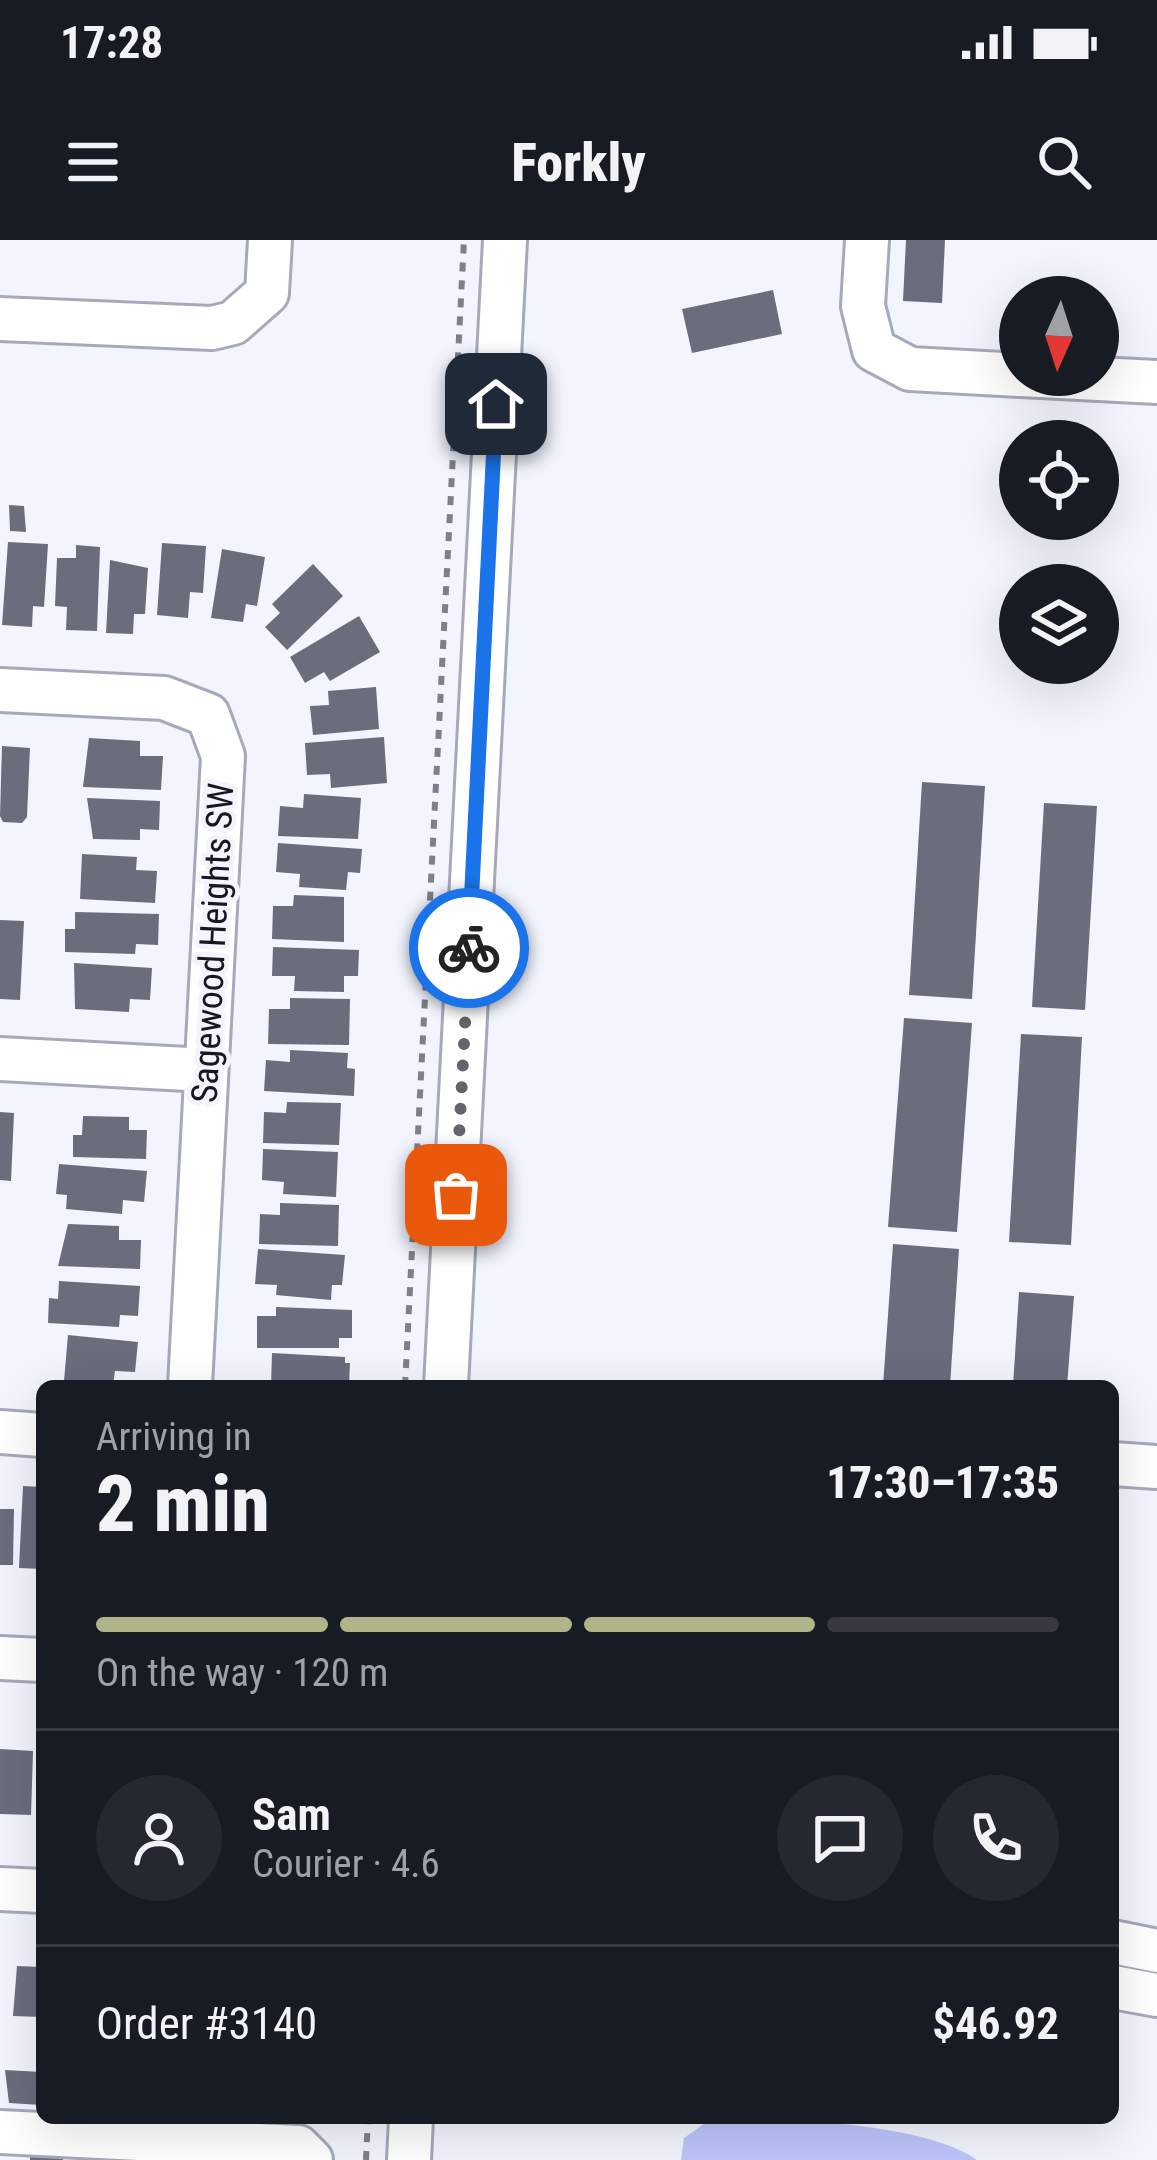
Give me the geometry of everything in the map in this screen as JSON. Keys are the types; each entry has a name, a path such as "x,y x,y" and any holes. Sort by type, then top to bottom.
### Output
{"street":[{"path":"0,319 189,329 233,323 267,293 270,240"},
{"path":"446,1380 505,240"},
{"path":"867,240 863,306 874,350 910,369 999,374"},
{"path":"1119,380 1157,382"},
{"name":"Sagewood Heights SW","path":"0,690 164,698 208,715 223,756 190,1380"},
{"path":"0,1059 206,1070"},
{"path":"0,1432 36,1435"},
{"path":"1119,1464 1157,1467"},
{"path":"0,1658 36,1660"},
{"path":"0,1889 36,1891"},
{"path":"1119,1943 1157,1951"},
{"path":"1119,1988 1157,1995"},
{"path":"409,2160 411,2124"},
{"path":"0,2132 298,2147 311,2160"}],"path":[{"path":"405,1380 464,240"},
{"path":"365,2160 368,2124"}],"water":[{"path":"704,2124 840,2124 922,2137 977,2160 681,2160 684,2138"}],"building":[{"path":"906,240 945,240 942,303 903,301"},
{"path":"773,290 782,334 692,353 682,309"},
{"path":"9,505 24,506 26,532 10,531"},
{"path":"8,542 48,544 44,607 33,606 32,627 2,625"},
{"path":"162,543 206,546 203,593 190,592 188,618 157,615"},
{"path":"76,545 100,547 97,631 66,630 67,607 55,606 57,558 76,558"},
{"path":"222,549 265,557 257,606 246,604 243,622 211,618"},
{"path":"110,560 148,568 145,614 134,614 133,634 106,633"},
{"path":"313,564 343,596 287,650 265,627 280,613 272,604"},
{"path":"359,616 380,652 330,681 324,672 305,683 290,657"},
{"path":"376,687 379,729 313,735 310,706 329,705 328,691"},
{"path":"384,737 387,783 331,788 330,774 307,775 305,743"},
{"path":"89,738 140,741 140,756 163,756 161,790 83,787"},
{"path":"2,746 30,748 27,817 22,823 3,822 0,816"},
{"path":"922,782 985,786 972,999 909,995"},
{"path":"304,794 361,798 358,839 278,836 280,806 303,808"},
{"path":"87,798 160,801 159,830 140,829 140,840 93,839"},
{"path":"1044,803 1097,806 1085,1010 1032,1007"},
{"path":"278,843 362,849 360,873 348,872 346,890 299,887 300,874 276,872"},
{"path":"82,854 137,857 136,870 157,871 155,903 80,899"},
{"path":"294,895 344,897 344,942 272,939 273,906 293,906"},
{"path":"75,912 159,914 158,945 136,944 135,954 65,952 65,929 75,929"},
{"path":"0,920 24,921 20,1000 0,999"},
{"path":"273,947 359,950 358,976 344,976 344,992 294,991 295,976 272,976"},
{"path":"74,963 152,968 150,1000 130,999 129,1012 75,1009"},
{"path":"290,998 350,999 349,1045 268,1044 269,1009 290,1009"},
{"path":"904,1018 972,1023 957,1232 888,1227"},
{"path":"1021,1034 1082,1037 1071,1245 1009,1242"},
{"path":"290,1050 348,1053 347,1068 355,1069 354,1096 264,1091 266,1060 290,1062"},
{"path":"287,1102 341,1103 339,1145 263,1143 264,1112 286,1113"},
{"path":"0,1112 14,1113 11,1181 0,1180"},
{"path":"83,1116 129,1117 129,1130 147,1130 146,1159 73,1157 73,1135 82,1135"},
{"path":"263,1149 338,1152 336,1197 283,1194 284,1182 262,1180"},
{"path":"59,1164 147,1171 144,1202 123,1200 122,1214 66,1209 67,1195 56,1194"},
{"path":"280,1203 339,1205 338,1246 259,1244 260,1214 280,1215"},
{"path":"68,1224 119,1226 119,1240 141,1240 140,1269 58,1266"},
{"path":"893,1244 959,1249 950,1380 883,1380"},
{"path":"258,1249 345,1255 342,1285 332,1285 331,1300 276,1295 277,1285 255,1284"},
{"path":"59,1281 140,1286 138,1316 120,1315 119,1327 48,1323 49,1298 58,1299"},
{"path":"1019,1292 1074,1296 1067,1380 1013,1380"},
{"path":"276,1307 352,1310 352,1338 339,1338 339,1348 257,1348 257,1316 276,1316"},
{"path":"68,1335 138,1342 135,1372 115,1371 114,1380 64,1380"},
{"path":"272,1353 345,1357 345,1363 350,1363 349,1380 271,1380"},
{"path":"23,1486 36,1487 36,1569 19,1568"},
{"path":"0,1509 14,1509 13,1565 0,1565"},
{"path":"0,1749 33,1751 31,1815 0,1814"},
{"path":"17,1966 36,1967 36,2017 13,2016"},
{"path":"5,2070 36,2072 36,2105 9,2103"},
{"path":"31,2146 63,2149 63,2160 30,2160"}],"way so far":[{"path":"456,1195 469,948"}],"route":[{"path":"469,948 496,404"}]}
